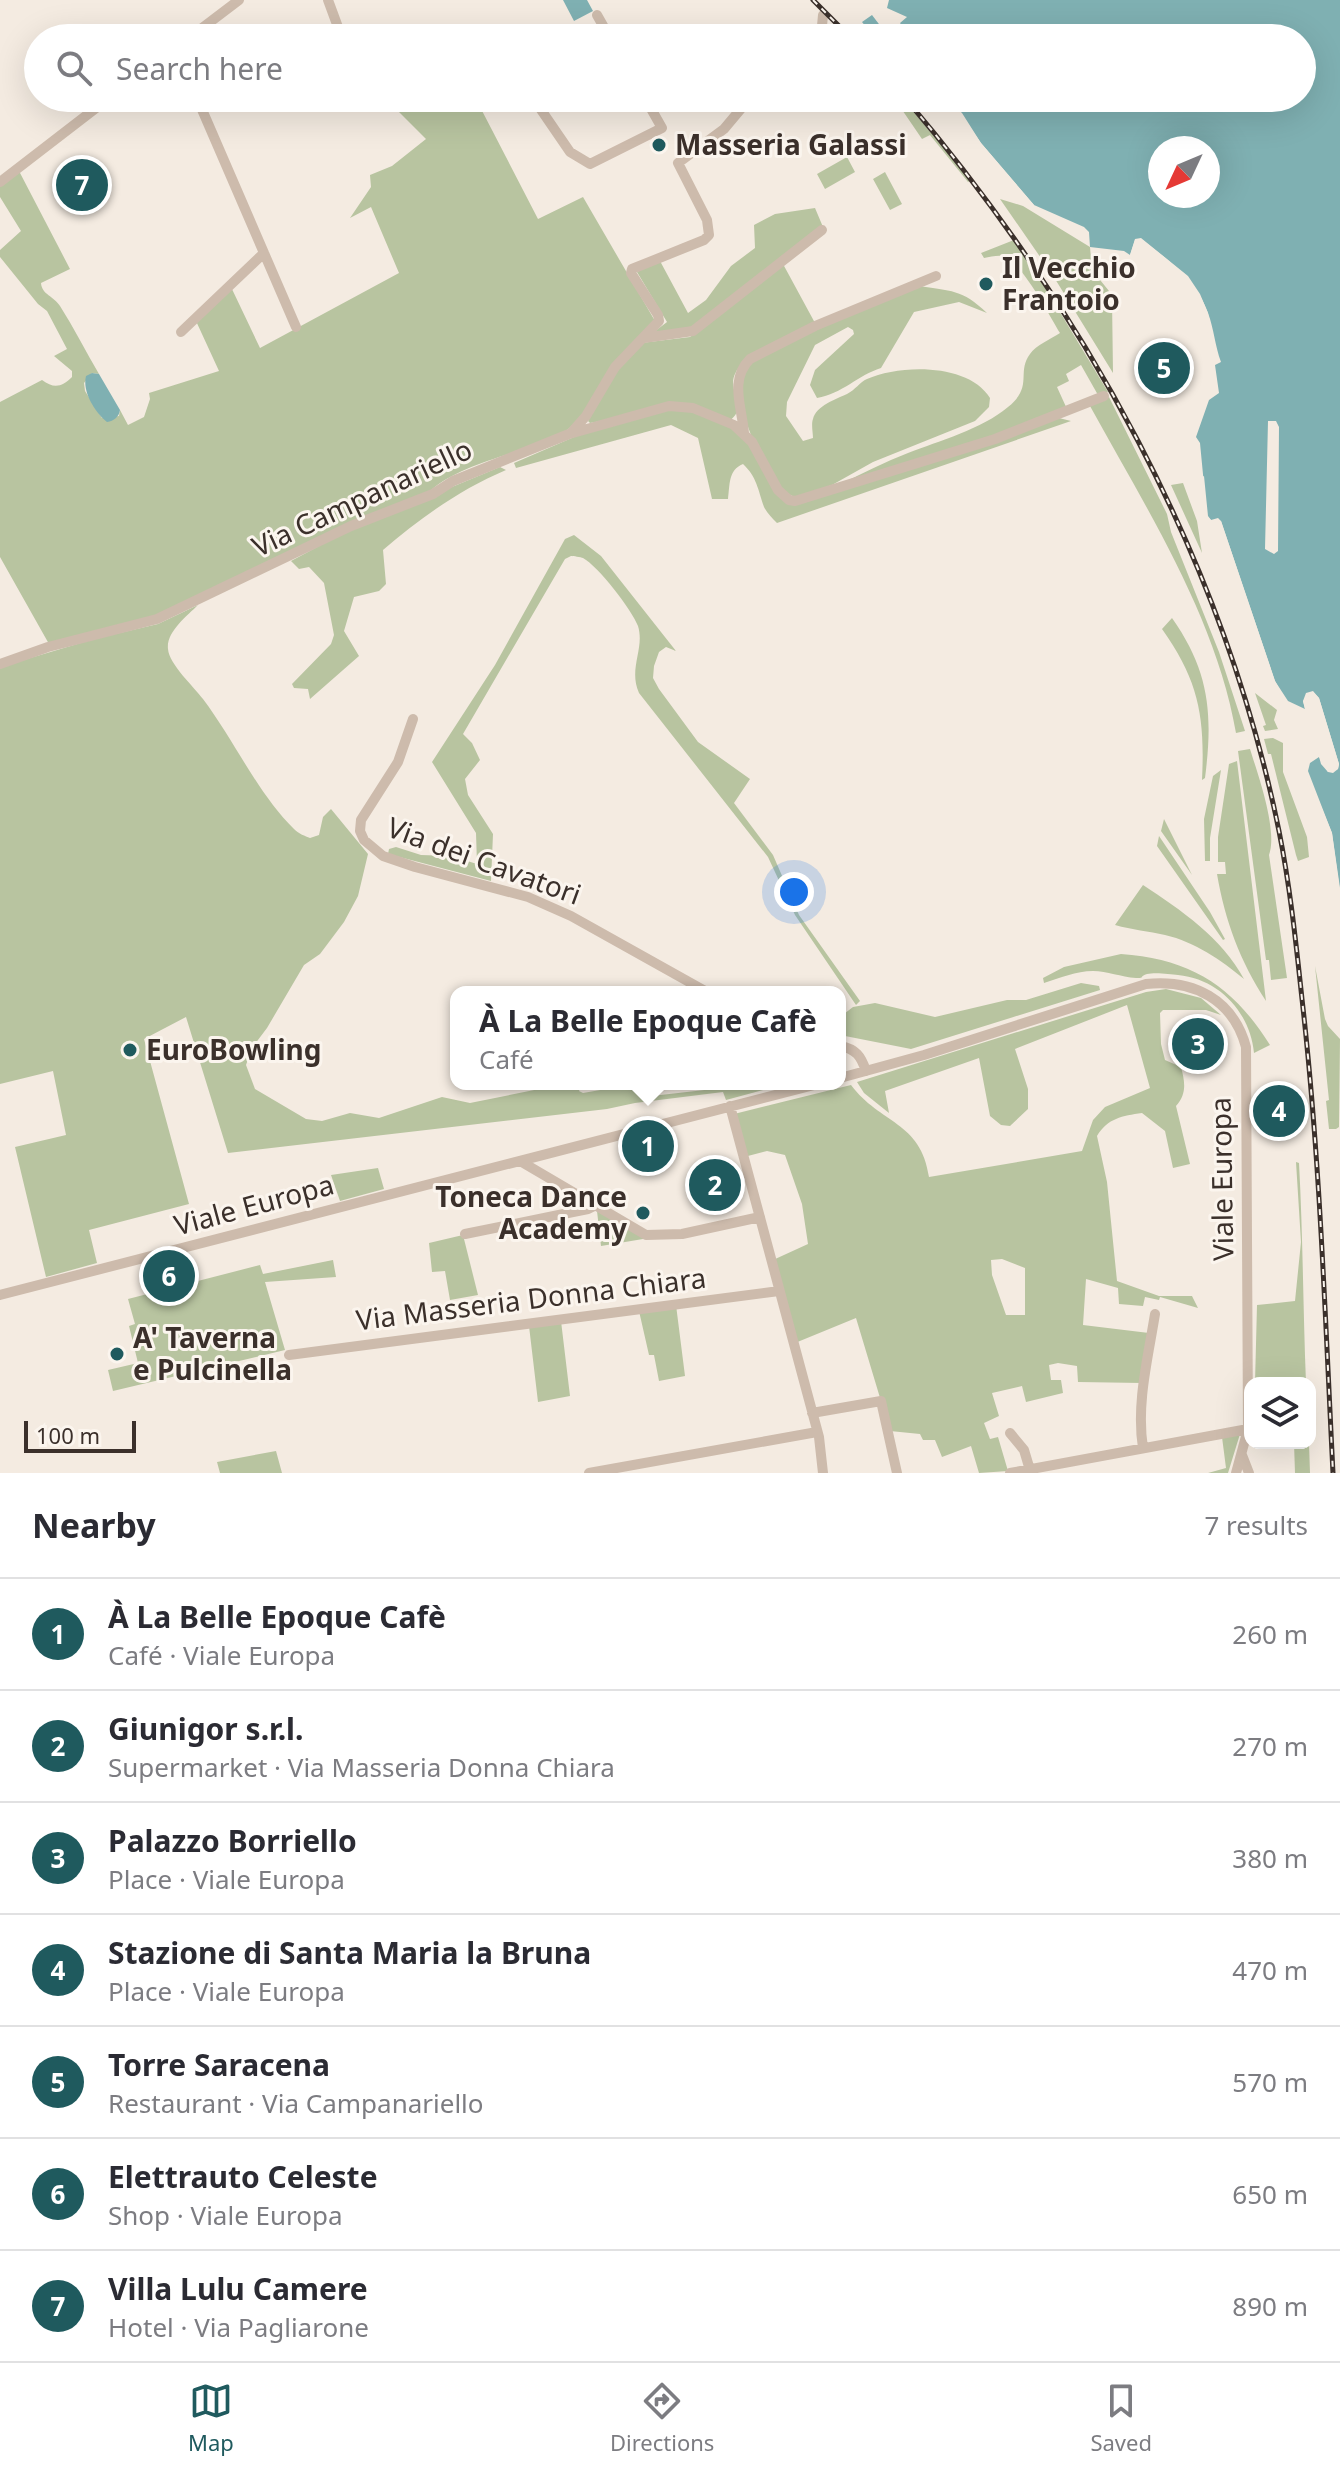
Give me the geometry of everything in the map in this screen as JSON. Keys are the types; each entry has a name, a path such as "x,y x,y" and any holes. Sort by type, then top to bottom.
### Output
{"street":[{"path":"207,24 239,0"},
{"path":"328,0 337,24"},
{"path":"597,15 602,24"},
{"path":"822,24 823,15"},
{"path":"0,182 91,112"},
{"path":"203,112 296,327"},
{"path":"543,112 570,152 590,164 662,128 653,112"},
{"path":"569,434 586,416 615,367 657,325 658,315 631,273 632,269 704,240 709,235 707,220 678,163 724,129 738,112"},
{"path":"644,338 693,331 822,230"},
{"path":"181,332 264,253"},
{"name":"Via Campanariello","path":"744,433 737,383 738,375 750,359 815,326 936,276"},
{"name":"Via Campanariello","path":"0,664 48,647 157,619 351,526 421,499 453,481 569,434 669,406 693,408 724,420 744,433 759,453 778,490 784,497 795,501 995,439 1104,396"},
{"name":"Via dei Cavatori","path":"413,719 398,762 361,820 360,831 374,850 415,867 528,897 583,922 696,986"},
{"name":"Viale Europa","path":"846,1076 924,1055 1146,984 1193,987 1222,1004 1242,1033 1246,1047 1248,1377"},
{"path":"846,1047 859,1054 866,1071"},
{"name":"Viale Europa","path":"0,1295 794,1090"},
{"path":"730,1106 817,1432 823,1473"},
{"path":"520,1161 594,1206 654,1236 682,1234 760,1217"},
{"path":"465,1234 594,1206"},
{"name":"Via Masseria Donna Chiara","path":"289,1355 779,1291"},
{"path":"1143,1448 1140,1431 1142,1395 1155,1314"},
{"path":"812,1413 881,1401 897,1473"},
{"path":"1010,1473 1244,1430"},
{"path":"589,1473 817,1432"},
{"path":"1010,1433 1024,1450 1030,1470"},
{"name":"Viale Europa","path":"1236,1473 1244,1446"},
{"path":"1242,1455 1249,1473"}],"green space":[{"path":"399,112 483,112 538,219 583,197 655,321 582,416 560,435 459,473 430,491 160,614 49,644 0,557 0,402 42,380 50,385 61,385 72,377 72,371 54,356 67,349 47,311 0,257 0,250 21,231 0,197 0,186 19,171 70,269 41,283 60,306 99,374 92,373 84,383 85,391 102,418 119,416 120,410 128,425 144,417 149,393 219,371 196,321 231,287 260,348 399,273 371,207 350,218 371,187 370,175 392,166 426,139"},
{"path":"904,112 914,112 971,180 968,182 930,135 922,139"},
{"path":"847,157 855,172 825,189 817,174"},
{"path":"885,172 902,204 890,210 873,179"},
{"path":"1000,199 1023,206 1090,247 1092,270 1112,299 1113,373 1052,274"},
{"path":"815,208 823,227 690,329 654,332 667,322 637,272 660,261 688,313 706,300 731,266 755,248 754,225 775,214"},
{"path":"1014,240 1108,392 1098,395 1081,365 1066,374 1069,381 1057,387 1067,409 1027,425 841,484 899,456 973,428 998,415 1016,399 1023,386 1024,367 1030,354 1060,333 1018,268 1003,256 984,258 981,253"},
{"path":"783,264 815,323 770,344 740,366 733,380 737,410 730,420 689,405 588,421 623,361 641,343 690,337"},
{"path":"918,286 963,295 987,313 959,302 914,312 881,368 834,393 817,398 810,385 815,370 854,334 848,327 815,345 787,402 786,416 803,441 813,438 813,419 822,407 867,379 915,369 967,378 990,398 989,407 975,421 873,462 832,485 796,498 783,491 750,433 743,404 744,367 793,339"},
{"path":"1109,397 1167,514 1245,731 1236,733 1213,647 1196,605 1156,524 1090,406"},
{"path":"675,408 713,419 738,432 757,454 788,504 1059,418 1071,421 777,523 765,509 754,479 743,464 732,474 728,499 712,499 698,438 671,425 516,468 514,463 581,434"},
{"path":"500,467 506,470 442,505 383,550 386,584 379,591 354,597 344,631 359,656 310,699 308,689 294,688 292,684 331,644 334,635 324,583 309,567 299,569 291,561 351,529"},
{"path":"1183,483 1197,521 1202,553 1171,485"},
{"path":"574,535 601,556 676,651 666,647 659,652 653,678 698,742 750,779 734,803 773,855 799,915 860,1001 856,1005 795,915 768,857 639,693 635,675 640,643 638,626 614,589 582,558 571,556 565,559 463,734 472,743 480,760 465,779 468,795 493,834 491,881 388,854 389,849 396,847 421,855 451,856 477,864 476,833 432,762 495,665 565,539"},
{"path":"198,605 170,636 169,655 177,668 203,699 269,800 294,829 310,838 319,835 323,817 331,809 368,854 358,896 344,922 320,954 304,965 252,1048 246,1065 255,1089 306,1119 322,1121 350,1113 379,1118 442,1097 470,1103 534,1090 579,1090 583,1093 635,1090 643,1097 704,1090 763,1090 726,1100 723,1092 607,1109 228,1153 186,1017 144,1039 189,1204 89,1230 97,1263 46,1277 15,1147 66,1135 53,1071 0,1084 0,667 158,624"},
{"path":"1172,618 1194,657 1206,695 1209,734 1205,778 1202,780 1202,737 1197,700 1184,666 1162,629"},
{"path":"1255,693 1277,710 1274,720 1278,729 1265,731 1263,726 1266,725"},
{"path":"1273,738 1283,743 1283,772 1307,837 1309,857 1298,861 1271,754 1268,754 1264,739"},
{"path":"1250,749 1269,817 1269,855 1287,978 1271,980 1269,960 1266,960 1238,751"},
{"path":"1237,761 1266,1001 1248,971 1235,940 1217,874 1226,874 1225,862 1218,862 1218,837 1229,764"},
{"path":"1221,770 1210,838 1210,861 1205,861 1204,819 1213,776"},
{"path":"1164,819 1192,875 1161,831"},
{"path":"1159,836 1210,912 1225,939 1157,846"},
{"path":"1143,885 1186,915 1212,938 1244,979 1187,942 1115,925"},
{"path":"1121,954 1169,962 1208,979 1241,1007 1270,1045 1254,1053 1239,1011 1219,991 1193,978 1154,973 1136,978 1093,971 1074,973 1044,983 1043,978 1064,967"},
{"path":"1315,966 1325,1019 1340,1039 1339,1127 1336,1129 1329,1129 1326,1101 1329,1100"},
{"path":"1081,983 1099,986 1100,990 911,1049 846,1036 846,1012 853,1007 875,1003 935,1017 1007,1000 1026,1000"},
{"path":"1166,989 1201,998 1221,1015 1206,1010 1163,1010 1160,1013 1165,1060 1181,1067 1184,1088 1176,1106 1190,1164 1173,1168 1165,1131 1142,1113 1116,1119 1097,1136 1107,1182 1117,1281 1159,1296 1192,1296 1198,1308 1160,1297 1159,1300 1145,1297 1143,1306 1119,1304 1118,1288 1086,1279 1083,1325 1149,1333 1142,1383 1078,1382 1077,1366 1058,1363 1049,1365 1051,1380 1061,1380 1063,1393 1026,1402 1022,1386 992,1393 999,1416 984,1423 990,1439 998,1437 1008,1471 979,1473 971,1446 942,1457 935,1440 923,1440 920,1434 890,1431 856,1318 795,1343 773,1260 808,1244 802,1204 785,1155 767,1151 744,1157 734,1114 831,1090 846,1090 846,1086 851,1085 862,1098 918,1144 929,1177 1082,1151 1093,1120 1105,1107 1150,1088 1127,1005 1015,1049 1028,1089 1028,1109 1010,1126 1001,1125 990,1116 979,1058 885,1091 889,1113 864,1093 857,1082 1146,992","holes":["1002,1259 1025,1268 1025,1315 1006,1315 992,1275 991,1260"]},
{"path":"1296,1162 1299,1163 1306,1377 1255,1377 1257,1305 1295,1301 1301,1242"},
{"path":"378,1168 384,1189 340,1201 331,1175"},
{"path":"597,1211 643,1235 643,1239 601,1246"},
{"path":"463,1235 478,1295 450,1300 445,1271 432,1272 429,1243"},
{"path":"333,1260 336,1277 265,1282 285,1350 113,1391 108,1370 138,1363 129,1326 135,1324 128,1299 260,1265 263,1274"},
{"path":"676,1305 685,1376 659,1381 654,1355 649,1355 639,1311"},
{"path":"561,1321 570,1396 538,1402 529,1326"},
{"path":"1240,1434 1228,1473 1208,1473 1226,1468 1222,1437"},
{"path":"1294,1449 1309,1449 1310,1473 1295,1473"},
{"path":"276,1451 282,1473 220,1473 217,1462"}],"water":[{"path":"563,0 587,0 593,11 574,21"},
{"path":"889,0 1340,0 1340,888 1332,833 1308,771 1310,763 1319,757 1328,772 1338,769 1339,764 1319,698 1313,692 1303,701 1305,709 1288,701 1275,681 1221,521 1211,520 1207,516 1200,443 1196,437 1209,400 1219,393 1215,365 1221,362 1203,301 1180,271 1141,239 1135,240 1130,255 1124,251 1090,247 1089,232 1084,227 1034,205 981,143 961,112 1316,112 1316,24 900,23 907,17 887,8"},
{"path":"872,15 879,24 864,24 862,22"},
{"path":"99,374 120,410 112,421 102,418 88,395 86,376"}],"pier":[{"path":"965,120 1034,205 1029,205 977,146 961,123"},
{"path":"1141,238 1188,276 1208,313 1213,342 1209,343 1204,314 1185,279 1140,243 1133,258 1130,255 1135,239"},
{"path":"1268,421 1276,421 1279,427 1278,551 1274,554 1265,549"},
{"path":"1204,476 1208,516 1211,520 1218,518 1221,521 1275,681 1288,705 1271,683 1218,523 1209,523 1204,517 1200,478"},
{"path":"1313,691 1319,698 1339,764 1333,773 1321,764 1318,753 1330,768 1335,767 1315,700 1309,696 1309,710 1306,713 1303,701 1306,693"},
{"path":"1305,767 1332,833 1340,892 1336,889 1328,834 1308,785"}],"railway":[{"path":"813,0 837,24"},
{"path":"916,112 970,178 1031,263 1087,350 1138,441 1183,535 1222,632 1254,730 1283,852 1302,999 1318,1177 1333,1473"}],"place":[{"name":"Masseria Galassi","path":"659,145"},
{"name":"Villa Lulu Camere","path":"82,185"},
{"name":"Il Vecchio Frantoio","path":"986,284"},
{"name":"Torre Saracena","path":"1164,368"},
{"name":"Palazzo Borriello","path":"1198,1044"},
{"name":"EuroBowling","path":"130,1050"},
{"name":"Stazione di Santa Maria la Bruna","path":"1279,1111"},
{"name":"À La Belle Epoque Cafè","path":"648,1146"},
{"name":"Giunigor s.r.l.","path":"715,1185"},
{"name":"Toneca Dance Academy","path":"643,1213"},
{"name":"Elettrauto Celeste","path":"169,1276"},
{"name":"A' Taverna e Pulcinella","path":"117,1354"}]}
